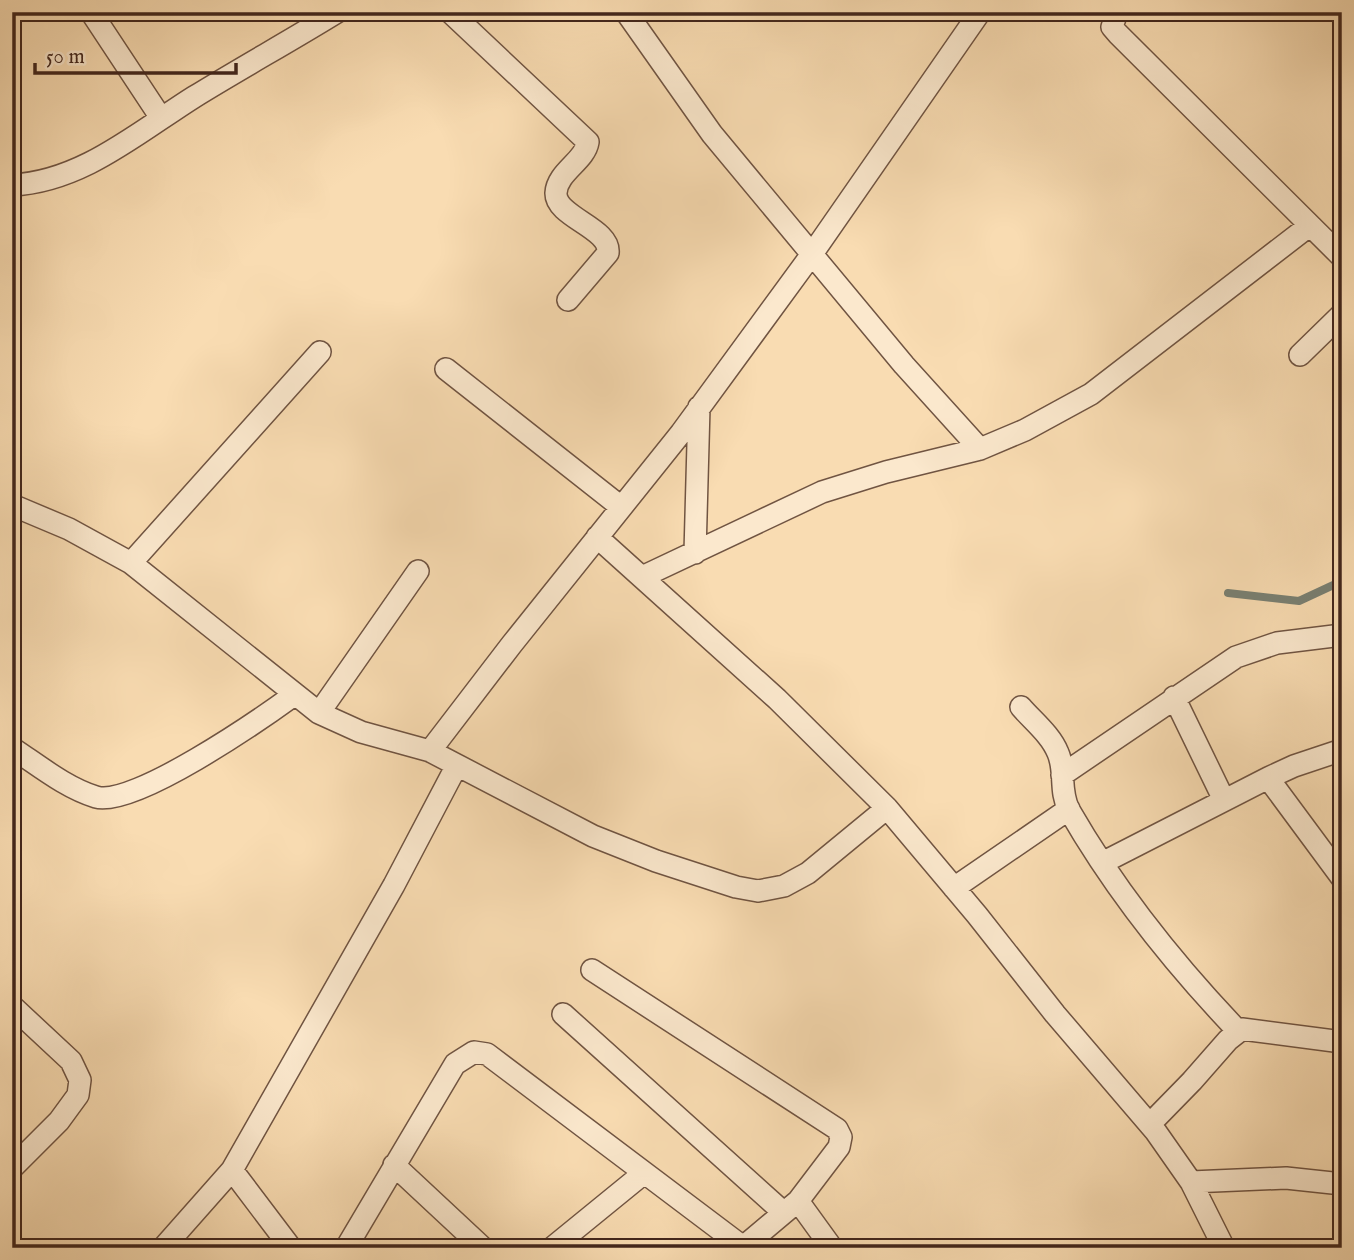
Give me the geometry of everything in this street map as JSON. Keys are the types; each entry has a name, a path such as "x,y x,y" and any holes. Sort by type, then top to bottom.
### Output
{"street":[{"path":"91,12 161,118"},
{"path":"12,185 52,180 80,169 337,12"},
{"path":"450,12 588,142 587,149 561,180 556,190 556,198 563,207 604,239 609,247 608,253 568,300"},
{"path":"626,12 712,134 905,365 980,449"},
{"path":"430,751 699,407 812,254 980,12"},
{"path":"1117,12 1112,27 1118,34 1342,257"},
{"path":"642,577 822,492 886,472 980,449 1025,430 1091,394 1308,226"},
{"path":"1300,355 1342,314"},
{"path":"131,563 320,352"},
{"path":"446,369 621,507"},
{"path":"695,554 699,407"},
{"path":"12,505 69,529 131,563 319,713 361,732 430,751 593,836 656,861 736,887 758,891 784,886 808,873 887,808"},
{"path":"597,537 777,699 887,808 1055,1014 1150,1124 1191,1182 1224,1248"},
{"path":"319,713 418,571"},
{"path":"1062,775 1236,657 1277,643 1342,635"},
{"path":"12,748 76,789 99,798 121,796 150,785 259,720 294,695"},
{"path":"1174,697 1224,800"},
{"path":"1021,707 1058,753 1064,800 1102,863 1156,936 1238,1031"},
{"path":"1102,863 1268,778 1342,750"},
{"path":"163,1248 232,1171 394,884 457,765"},
{"path":"1268,778 1342,878"},
{"path":"954,888 1069,809"},
{"path":"346,1248 456,1064 474,1052 487,1054 743,1247 791,1207 839,1147 841,1137 837,1129 592,971"},
{"path":"12,1006 71,1061 80,1080 78,1095 59,1121 12,1168"},
{"path":"564,1014 791,1207 832,1248"},
{"path":"1150,1124 1238,1031 1247,1028 1342,1042"},
{"path":"394,1165 483,1248"},
{"path":"232,1171 291,1248"},
{"path":"552,1248 643,1172"},
{"path":"1191,1182 1286,1178 1342,1184"}],"waterway":[{"path":"1228,593 1299,601 1342,581"}]}
